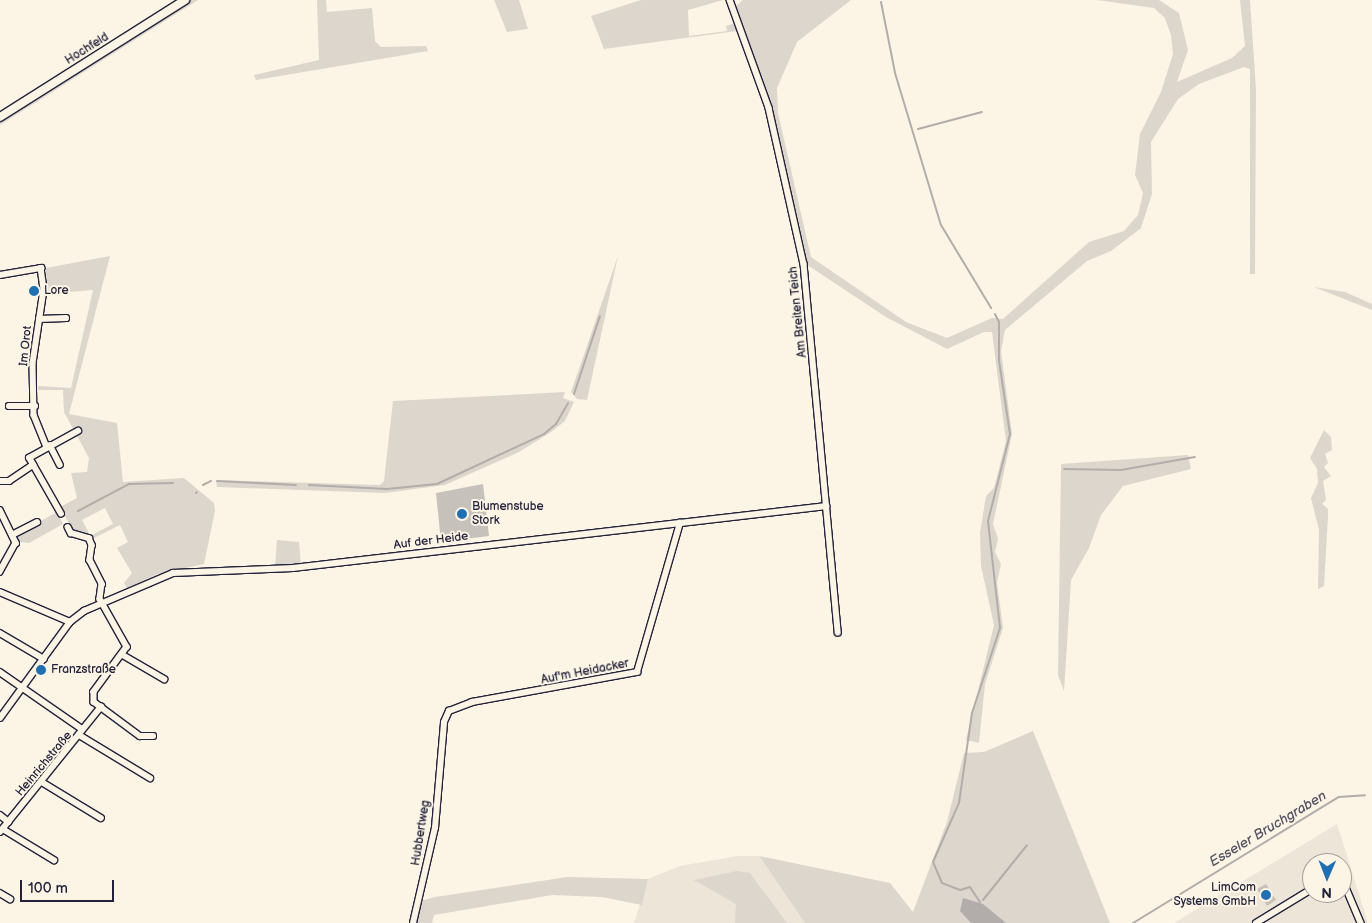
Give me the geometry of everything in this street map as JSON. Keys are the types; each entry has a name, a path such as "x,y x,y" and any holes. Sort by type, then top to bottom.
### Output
{"street":[{"name":"Hochfeld","path":"0,117 185,0"},
{"name":"Am Breiten Teich","path":"730,0 769,108 804,264 838,632"},
{"name":"Im Orot","path":"0,275 41,268 44,290 33,364 34,406 36,423 60,465"},
{"name":"Im Orot","path":"40,319 66,318"},
{"path":"9,406 34,406"},
{"path":"61,514 33,465 31,456 78,431"},
{"path":"0,482 9,481 33,465"},
{"name":"Auf der Heide","path":"70,622 102,603 152,579 189,570 293,568 826,506"},
{"path":"0,510 16,543 0,572"},
{"path":"12,535 37,522"},
{"name":"Auf'm Heidacker","path":"442,744 446,718 456,706 638,672 680,523"},
{"path":"68,527 71,533 89,538 92,545 90,560 102,584 102,603 126,642 123,655 94,692 94,702 140,736 153,736"},
{"path":"0,592 70,622 1,716"},
{"path":"0,633 44,659"},
{"path":"123,655 164,679"},
{"path":"0,672 24,686 82,732 150,778"},
{"name":"Heinrichstraße","path":"2,831 101,708"},
{"name":"Hubbertweg","path":"412,923 435,828 442,744"},
{"path":"42,782 101,818"},
{"path":"0,815 9,822"},
{"path":"2,831 54,860"},
{"path":"0,893 10,899"},
{"path":"1256,923 1302,895"},
{"path":"1352,902 1361,923"}],"shaded area":[{"path":"176,0 198,0 0,125 0,113"},
{"path":"317,0 326,0 327,12 372,8 375,41 381,47 426,46 428,51 256,80 254,75 319,60"},
{"path":"494,0 519,0 528,29 507,32"},
{"path":"641,0 723,0 688,10 689,36 727,31 726,26 735,23 737,31 604,49 591,16"},
{"path":"743,0 851,0 797,42 777,88 778,113 811,257 906,322 947,338 992,318 1003,319 1089,242 1124,231 1138,215 1143,193 1135,175 1140,134 1161,92 1173,54 1171,35 1165,18 1154,8 1097,0 1159,0 1179,13 1188,50 1177,82 1232,58 1245,46 1240,0 1250,0 1256,90 1255,274 1250,274 1250,69 1244,67 1199,84 1178,99 1151,142 1152,194 1141,228 1111,251 1087,261 1005,330 1001,351 1012,434 993,524 998,539 995,552 1001,564 997,582 1003,628 985,684 979,743 966,740 994,625 981,566 980,533 986,496 994,488 1006,441 992,332 984,332 947,349 886,317 806,264 771,108 734,8"},
{"path":"110,256 69,414 117,423 123,482 184,478 214,503 215,511 204,564 158,574 127,588 124,583 132,573 117,548 128,542 120,525 92,539 90,536 113,524 105,508 82,520 89,533 85,535 73,531 60,507 77,498 71,473 87,472 89,458 64,412 63,390 38,390 38,386 71,388 93,290 47,294 46,268"},
{"path":"618,256 587,400 577,399 571,392"},
{"path":"1314,287 1345,292 1372,304 1372,310"},
{"path":"565,392 563,398 574,402 565,421 551,432 519,452 445,485 385,493 217,487 216,480 380,485 384,481 393,401"},
{"path":"1324,430 1331,437 1332,450 1325,454 1328,463 1324,467 1331,476 1323,481 1326,500 1322,504 1328,509 1328,516 1324,586 1318,589 1319,530 1311,498 1318,483 1317,469 1310,458"},
{"path":"1188,455 1191,469 1123,486 1101,515 1089,548 1071,580 1064,691 1058,675 1061,464"},
{"path":"57,512 63,524 29,543 20,542 16,535"},
{"path":"277,540 299,542 301,565 275,567"},
{"path":"1033,731 1110,923 805,923 759,856 890,883 913,912 947,822 964,753 984,752"},
{"path":"1337,824 1346,853 1302,853 1302,903 1352,903 1352,872 1368,923 1174,923"},
{"path":"738,856 759,856 805,923 634,923 648,879 680,866"},
{"path":"737,871 750,873 787,923 735,923 736,904 694,880"},
{"path":"567,877 648,879 642,905 602,897 552,895 434,915 432,923 414,923 420,901 435,897"},
{"path":"963,898 983,904 1006,923 971,923 960,911"}],"building":[{"name":"Blumenstube Stork","path":"483,484 489,536 441,542 436,493"},
{"name":"LimCom Systems GmbH","path":"1266,884 1276,900 1267,906 1257,889"}],"waterway":[{"path":"881,2 895,73 941,225 991,308"},
{"path":"918,129 982,112"},
{"path":"980,902 970,887 960,890 942,883 933,862 959,803 972,713 1000,628 988,521 1010,434 999,360 999,322 995,314"},
{"path":"574,394 600,316"},
{"path":"309,485 387,489 437,484 544,434 556,424 568,403"},
{"path":"1064,469 1121,470 1195,457"},
{"path":"203,485 211,481"},
{"path":"217,481 296,485"},
{"path":"78,511 129,484 173,483"},
{"name":"Esseler Bruchgraben","path":"1133,923 1339,797 1365,795"},
{"path":"983,900 1027,845"}],"place":[{"name":"Lore","path":"34,291"},
{"name":"Blumenstube Stork","path":"462,514"},
{"name":"Franzstraße","path":"41,670"},
{"name":"LimCom Systems GmbH","path":"1266,895"}]}
